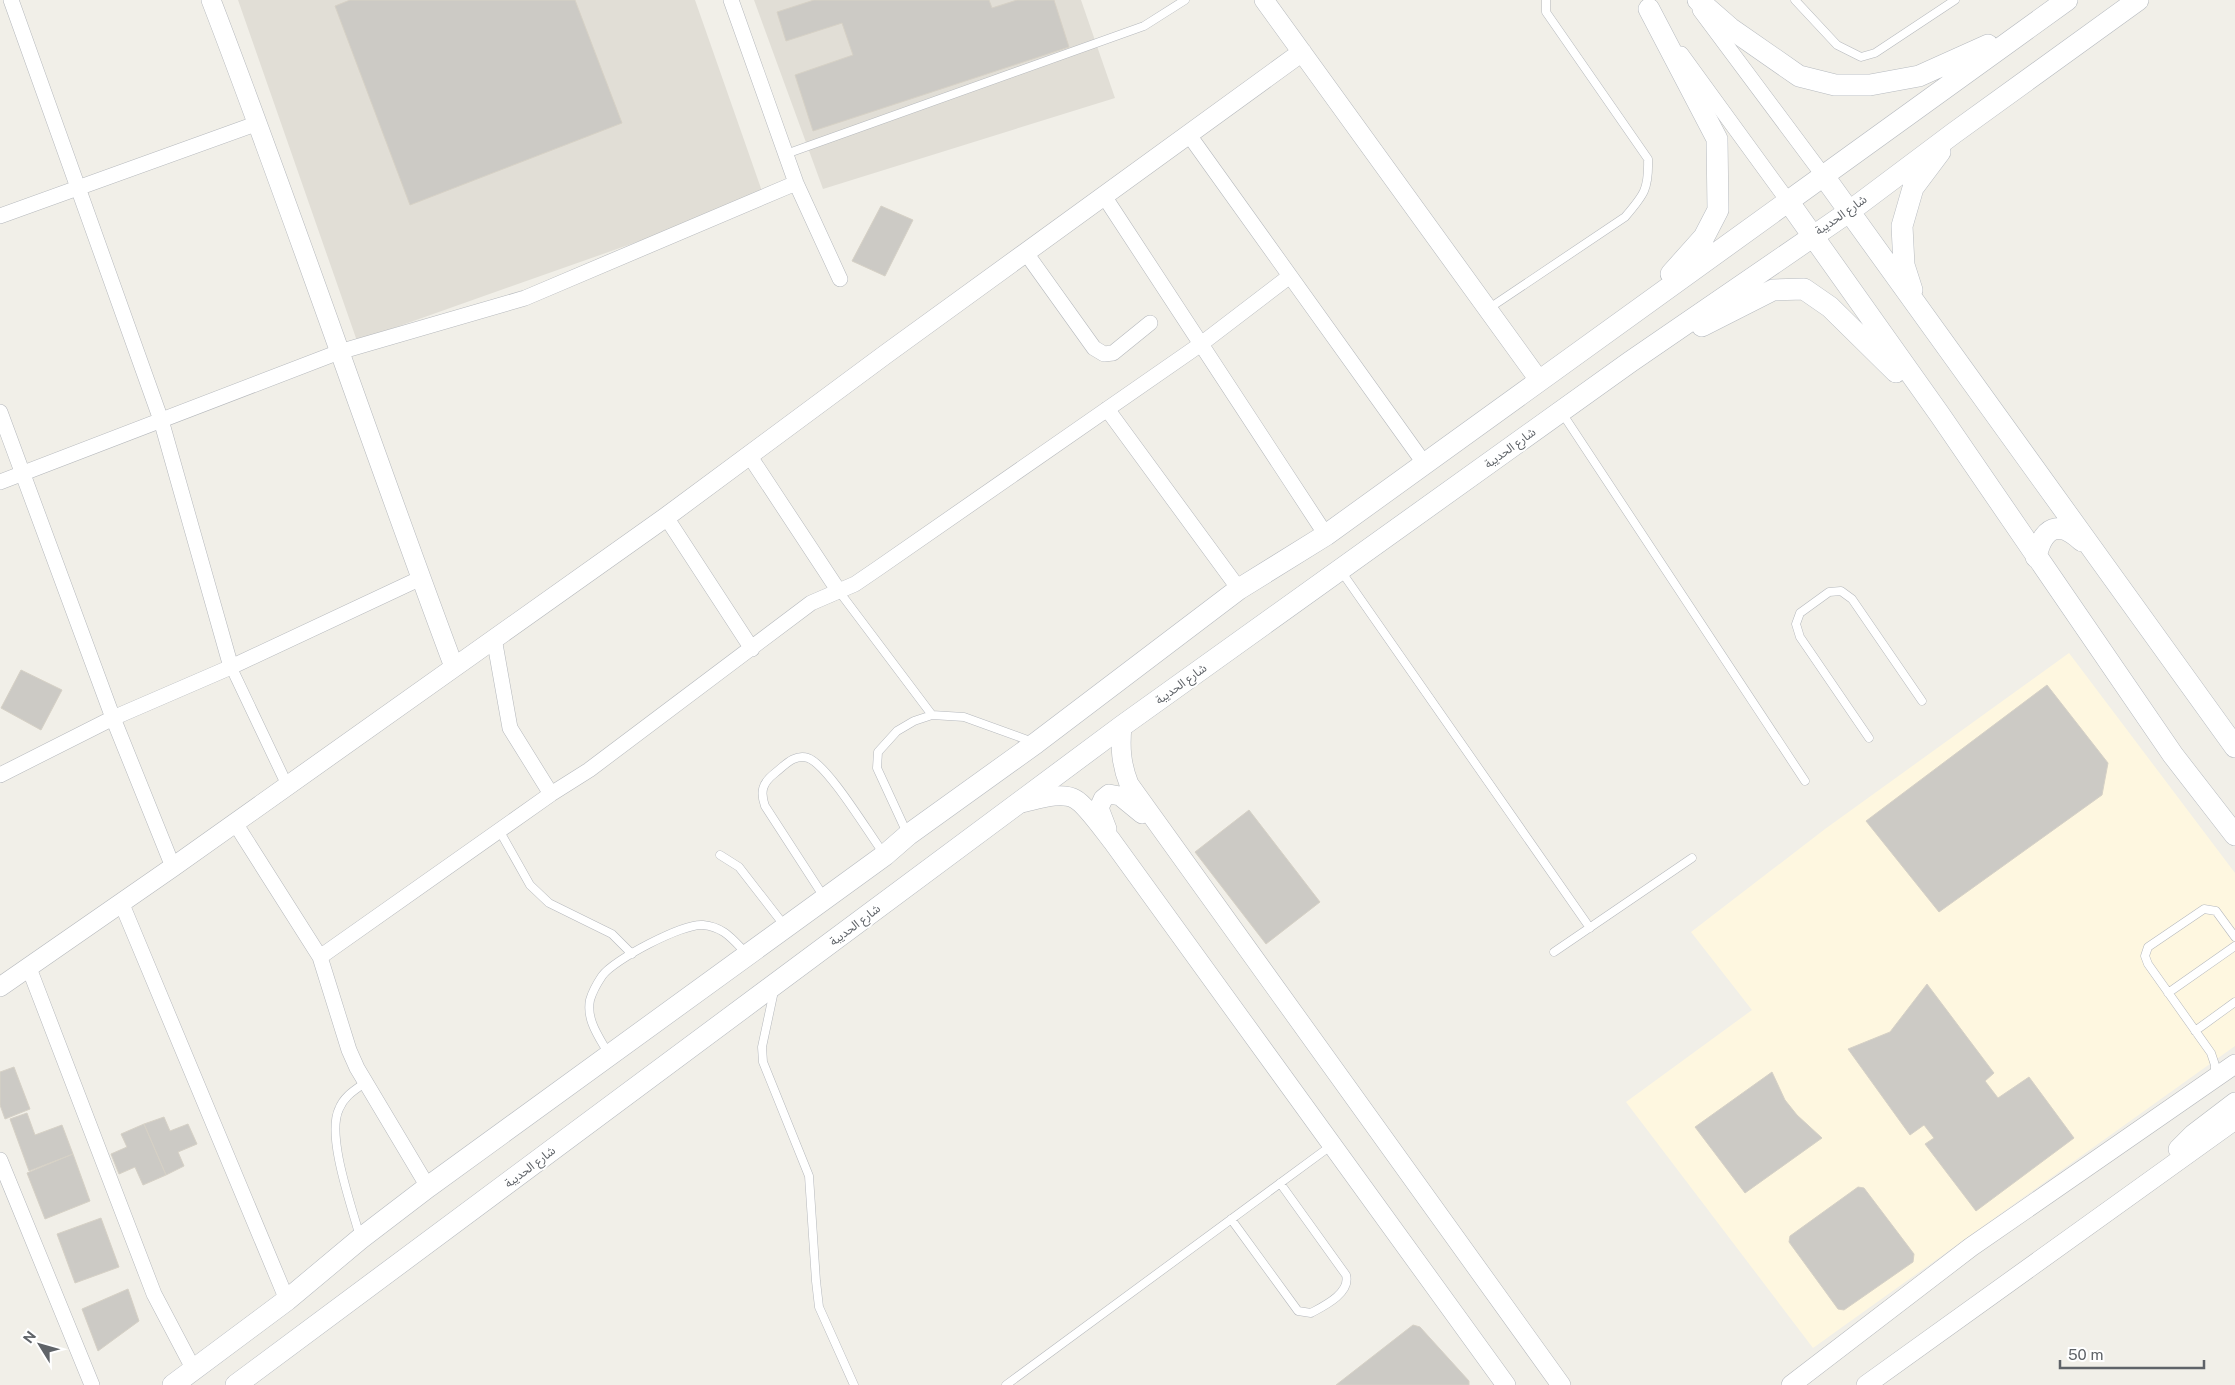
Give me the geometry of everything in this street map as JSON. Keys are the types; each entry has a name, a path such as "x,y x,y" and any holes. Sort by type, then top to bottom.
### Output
{"main road":[{"path":"173,1385 287,1300 360,1239 428,1187 885,855 908,835 1036,743 1239,589 1326,535 2067,0"},
{"name":"شارع الحديبة","path":"236,1385 1122,726 1630,362 1850,211 2138,0"},
{"path":"1699,1 1730,28 1799,76 1835,85 1870,85 1919,76 2034,24"},
{"path":"1645,5 1717,139 1718,210 1704,237 1649,300"},
{"path":"1918,309 1904,265 1902,226 1913,188 1954,133"},
{"path":"1823,175 2235,747"},
{"path":"1788,201 1811,236 1940,415 2173,755 2235,835"},
{"path":"1630,362 1772,290 1804,290 1830,307 1940,415"},
{"path":"2036,557 2040,542 2044,536 2052,530 2061,528 2071,530 2092,549"}],"street":[{"path":"11,0 161,420 231,667 287,785"},
{"path":"211,0 258,123 454,667"},
{"path":"731,0 796,183 840,278"},
{"path":"1264,0 1539,380"},
{"path":"1699,1 1823,175"},
{"path":"1645,5 1788,201"},
{"path":"0,987 174,867 666,517 1302,52"},
{"path":"0,216 258,123"},
{"path":"1189,134 1424,463"},
{"path":"0,482 339,352 525,298 796,183"},
{"path":"1104,196 1326,535"},
{"path":"1026,253 1094,348 1104,354 1113,353 1150,323"},
{"path":"320,957 499,830 589,770 811,604 838,590 855,584 877,570 1201,344 1290,276"},
{"path":"1107,409 1239,589"},
{"path":"0,412 113,718 174,867"},
{"path":"749,455 838,590"},
{"path":"666,517 752,649"},
{"path":"0,775 113,718 231,667 421,578"},
{"path":"494,638 510,728 551,794"},
{"path":"1122,726 1120,749 1122,767 1128,784 1166,834 1561,1385"},
{"path":"1112,841 1099,808 1103,799 1109,794 1120,796 1166,834"},
{"path":"1017,804 1050,796 1075,798 1112,841 1506,1385"},
{"path":"235,823 320,957 349,1050 428,1187"},
{"path":"121,902 287,1300"},
{"path":"29,968 154,1294 194,1370"},
{"path":"1791,1385 1971,1247 2235,1064"},
{"path":"2166,1169 2184,1141 2235,1102"},
{"path":"1866,1385 2235,1120"},
{"path":"0,1160 90,1384"},
{"path":"1809,1385 1831,1355"}],"lane":[{"path":"786,154 1144,26 1184,0"},
{"path":"1488,309 1625,217 1640,200 1649,180 1648,159 1546,12 1546,0"},
{"path":"1795,0 1837,45 1861,57 1875,53 1955,0"},
{"path":"1561,411 1805,781"},
{"path":"1340,570 1590,928"},
{"path":"838,590 932,714"},
{"path":"1869,738 1800,637 1796,624 1800,613 1829,592 1841,592 1852,599 1922,701"},
{"path":"908,835 877,768 878,752 897,731 914,721 932,714 964,717 1036,743"},
{"path":"825,899 765,806 761,794 766,780 794,758 807,758 823,768 885,855"},
{"path":"499,830 530,885 542,897 549,903 612,934 632,954"},
{"path":"720,855 739,867 786,927"},
{"path":"1554,952 1692,858"},
{"path":"2215,1078 2214,1059 2146,960 2145,951 2200,911 2208,908 2216,911 2235,937"},
{"path":"609,1056 590,1020 590,1000 602,975 632,954 682,928 702,925 724,930 748,955"},
{"path":"2168,993 2235,946"},
{"path":"775,984 762,1047 763,1062 810,1176 819,1307 854,1385"},
{"path":"2195,1031 2235,1002"},
{"path":"360,1239 335,1141 338,1110 348,1095 366,1082"},
{"path":"1006,1385 1332,1145"},
{"path":"1232,1219 1298,1311 1310,1313 1341,1293 1347,1285 1346,1275 1280,1183"}],"shaded area":[{"path":"238,0 695,0 764,197 357,341"},
{"path":"754,0 1081,0 1115,98 823,189"},
{"path":"2069,653 2235,873 2235,1046 1813,1348 1626,1102 1752,1010 1691,932 1825,829"}],"building":[{"path":"350,0 575,0 622,123 410,205 335,6"},
{"path":"814,0 989,0 992,8 1017,0 1054,0 1069,47 813,131 795,75 853,55 842,23 786,41 777,12"},
{"path":"881,206 913,220 885,276 852,261"},
{"path":"21,670 62,690 41,730 1,708"},
{"path":"2047,685 2108,763 2102,795 1939,912 1866,821"},
{"path":"1249,810 1320,902 1266,944 1195,852"},
{"path":"1927,984 1994,1073 1985,1081 1998,1098 2029,1077 2074,1138 1976,1211 1925,1144 1934,1138 1924,1125 1910,1135 1848,1049 1890,1032"},
{"path":"14,1067 30,1109 5,1119 0,1105 0,1072"},
{"path":"1772,1072 1785,1100 1797,1115 1822,1138 1745,1193 1695,1127"},
{"path":"27,1113 35,1135 62,1125 73,1154 29,1171 10,1119"},
{"path":"164,1117 170,1131 188,1124 197,1144 178,1152 184,1166 166,1175 144,1124"},
{"path":"144,1124 166,1175 143,1185 135,1167 119,1174 111,1154 127,1147 121,1134"},
{"path":"73,1154 90,1201 45,1219 27,1173"},
{"path":"1858,1187 1864,1188 1914,1254 1913,1262 1844,1310 1838,1309 1789,1242 1790,1236"},
{"path":"101,1218 119,1267 75,1283 57,1234"},
{"path":"128,1289 139,1321 98,1351 82,1309"},
{"path":"1413,1325 1420,1327 1469,1381 1469,1385 1336,1385"}]}
